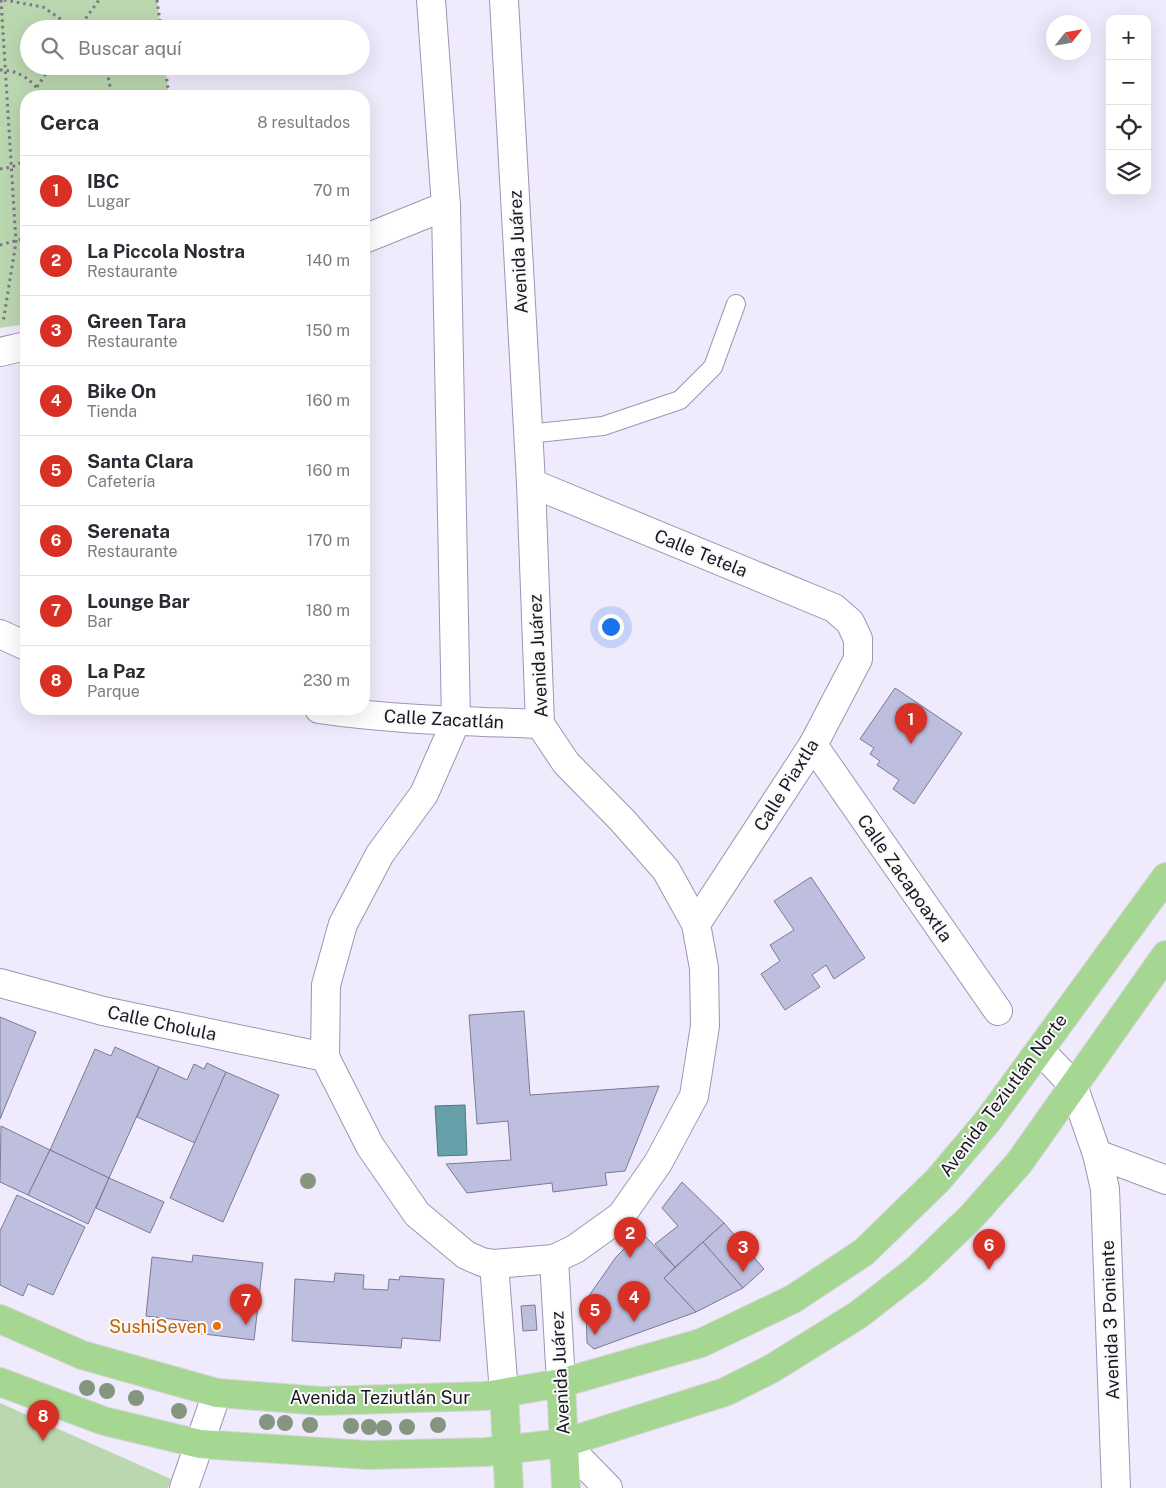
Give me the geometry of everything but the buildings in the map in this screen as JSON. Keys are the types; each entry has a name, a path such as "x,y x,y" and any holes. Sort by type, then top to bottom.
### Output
{"main road":[{"name":"Avenida Teziutlán Norte","path":"561,1383 701,1343 793,1299 864,1252 938,1180 987,1122 1166,877"},
{"path":"0,1382 104,1421 200,1444 368,1455 506,1450 564,1443 725,1392 771,1369 858,1315 916,1270 972,1216 1019,1163 1166,956"},
{"name":"Avenida Teziutlán Sur","path":"0,1319 82,1355 218,1393 322,1402 485,1396 561,1383"},
{"name":"Avenida Juárez","path":"561,1383 566,1488"},
{"path":"504,1393 509,1488"}],"street":[{"name":"Avenida Juárez","path":"431,0 446,206 456,721 424,794 380,854 343,924 326,985 325,1057 370,1146 417,1214 466,1255 494,1264 554,1259 575,1249 621,1216 658,1163 694,1096 705,1026 704,968 696,924 666,870 622,820 566,763 540,724 531,483 504,0"},
{"path":"370,237 446,206"},
{"path":"1,340 20,345"},
{"name":"Calle Tetela","path":"531,483 834,608 850,622 858,639"},
{"path":"0,634 20,643"},
{"name":"Calle Piaxtla","path":"696,924 813,745 858,659 858,639"},
{"name":"Calle Zacatlán","path":"370,715 456,721 540,724"},
{"name":"Calle Zacapoaxtla","path":"813,745 998,1011"},
{"name":"Calle Cholula","path":"0,983 104,1010 325,1057"},
{"path":"1040,1050 1073,1085 1097,1154 1166,1180"},
{"name":"Avenida 3 Poniente","path":"1097,1154 1105,1189 1116,1488"},
{"name":"Avenida Juárez","path":"554,1259 561,1383"},
{"path":"494,1264 504,1393"},
{"path":"184,1488 218,1393"},
{"path":"564,1443 608,1488"}],"lane":[{"path":"528,434 603,426 680,400 713,367 736,304"}],"path":[{"path":"1,340 16,242 2,0 43,8 62,20"},
{"path":"83,20 99,0"},
{"path":"157,0 159,20"},
{"path":"0,70 6,70 28,79 38,90"},
{"path":"36,87 45,75"},
{"path":"108,75 111,90"},
{"path":"166,75 168,90"},
{"path":"0,168 12,167 20,163"},
{"path":"0,245 20,240"}],"green space":[{"path":"0,0 157,0 160,20 20,20 20,75 166,75 168,90 20,90 20,325 0,328"},
{"path":"0,1403 171,1479 168,1488 0,1488"}],"water":[{"path":"465,1105 467,1155 438,1156 435,1106"}],"place":[{"name":"IBC","path":"911,744"},
{"name":"La Piccola Nostra","path":"630,1258"},
{"name":"Serenata","path":"989,1270"},
{"name":"Green Tara","path":"743,1272"},
{"name":"Bike On","path":"634,1322"},
{"name":"Lounge Bar","path":"246,1325"},
{"name":"SushiSeven","path":"217,1326"},
{"name":"Santa Clara","path":"595,1335"},
{"name":"La Paz","path":"43,1441"}]}
